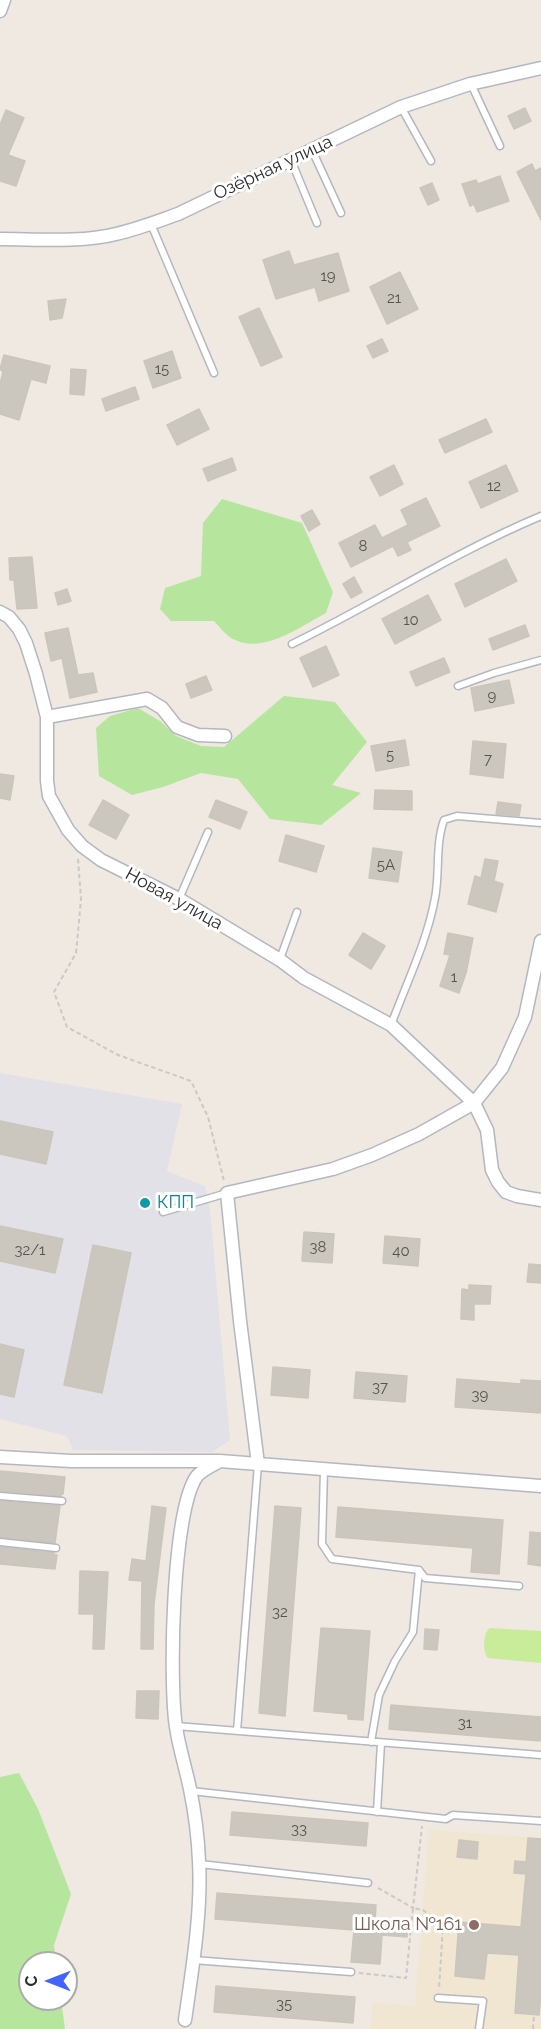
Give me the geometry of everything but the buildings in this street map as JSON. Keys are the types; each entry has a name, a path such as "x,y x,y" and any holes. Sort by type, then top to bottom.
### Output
{"street":[{"path":"0,11 4,0"},
{"name":"Озёрная улица","path":"0,239 81,238 115,235 151,224 178,214 402,107 470,84 541,68"},
{"name":"Новая улица","path":"0,612 9,617 19,629 26,643 47,717 49,796 57,813 77,840 101,860 179,899 280,960 304,978 391,1025 474,1103"},
{"path":"47,717 147,699 162,708 177,727 198,735 225,736"},
{"path":"258,1464 227,1193 333,1169 353,1162 419,1134 474,1103 502,1068 525,1017 541,941"},
{"path":"474,1103 487,1130 492,1170 498,1182 506,1191 517,1196 541,1200"},
{"path":"0,1457 71,1461 220,1461 541,1486"},
{"path":"185,2020 194,1960 200,1864 191,1791 176,1726 172,1636 180,1542 187,1497 198,1475 220,1461"}],"lane":[{"path":"470,84 500,146"},
{"path":"402,107 431,161"},
{"path":"312,150 341,213"},
{"path":"291,159 317,223"},
{"path":"151,224 214,373"},
{"path":"292,644 347,617 496,535 541,516"},
{"path":"459,686 494,673 541,660"},
{"path":"391,1025 430,917 438,875 440,832 444,820 457,816 541,823"},
{"path":"179,899 208,832"},
{"path":"280,960 297,912"},
{"path":"163,1212 227,1193"},
{"path":"237,1731 258,1464"},
{"path":"324,1470 322,1544 332,1559 419,1570 425,1578 519,1586"},
{"path":"0,1496 62,1502"},
{"path":"0,1542 56,1548"},
{"path":"371,1742 379,1695 394,1661 413,1632 419,1570"},
{"path":"176,1726 541,1755"},
{"path":"377,1812 381,1743"},
{"path":"191,1791 446,1820 453,1815 541,1821"},
{"path":"200,1864 368,1883"},
{"path":"194,1960 351,1972"},
{"path":"438,1998 483,2001 480,2029"}],"path":[{"path":"77,840 81,899 76,953 54,992 67,1028 118,1055 191,1081 208,1117 227,1193"},
{"path":"351,1972 406,1978 423,1817"},
{"path":"368,1883 413,1908 423,1910 443,1925 438,1998"},
{"path":"533,2029 534,2014"}],"shaded area":[{"path":"0,1073 182,1104 167,1171 205,1186 210,1209 230,1440 212,1452 73,1450 67,1436 0,1419"},
{"path":"429,1830 541,1838 541,2029 370,2029 373,2002 415,2006"}],"green space":[{"path":"222,499 302,523 333,592 326,613 280,638 255,644 243,643 231,638 214,621 171,621 160,609 165,588 201,576 203,523"},
{"path":"284,696 335,702 367,742 332,785 361,793 321,825 270,819 238,779 201,773 132,795 99,776 96,728 110,716 138,708 160,721 176,736 201,746 224,747"},
{"path":"490,1628 541,1631 541,1663 488,1658 484,1642"},
{"path":"19,1773 38,1809 71,1894 54,1945 55,1951 18,1951 18,2011 63,2011 65,2029 0,2029 0,1777"}],"place":[{"name":"КПП","path":"145,1203"},
{"name":"Школа №161","path":"474,1925"}]}
